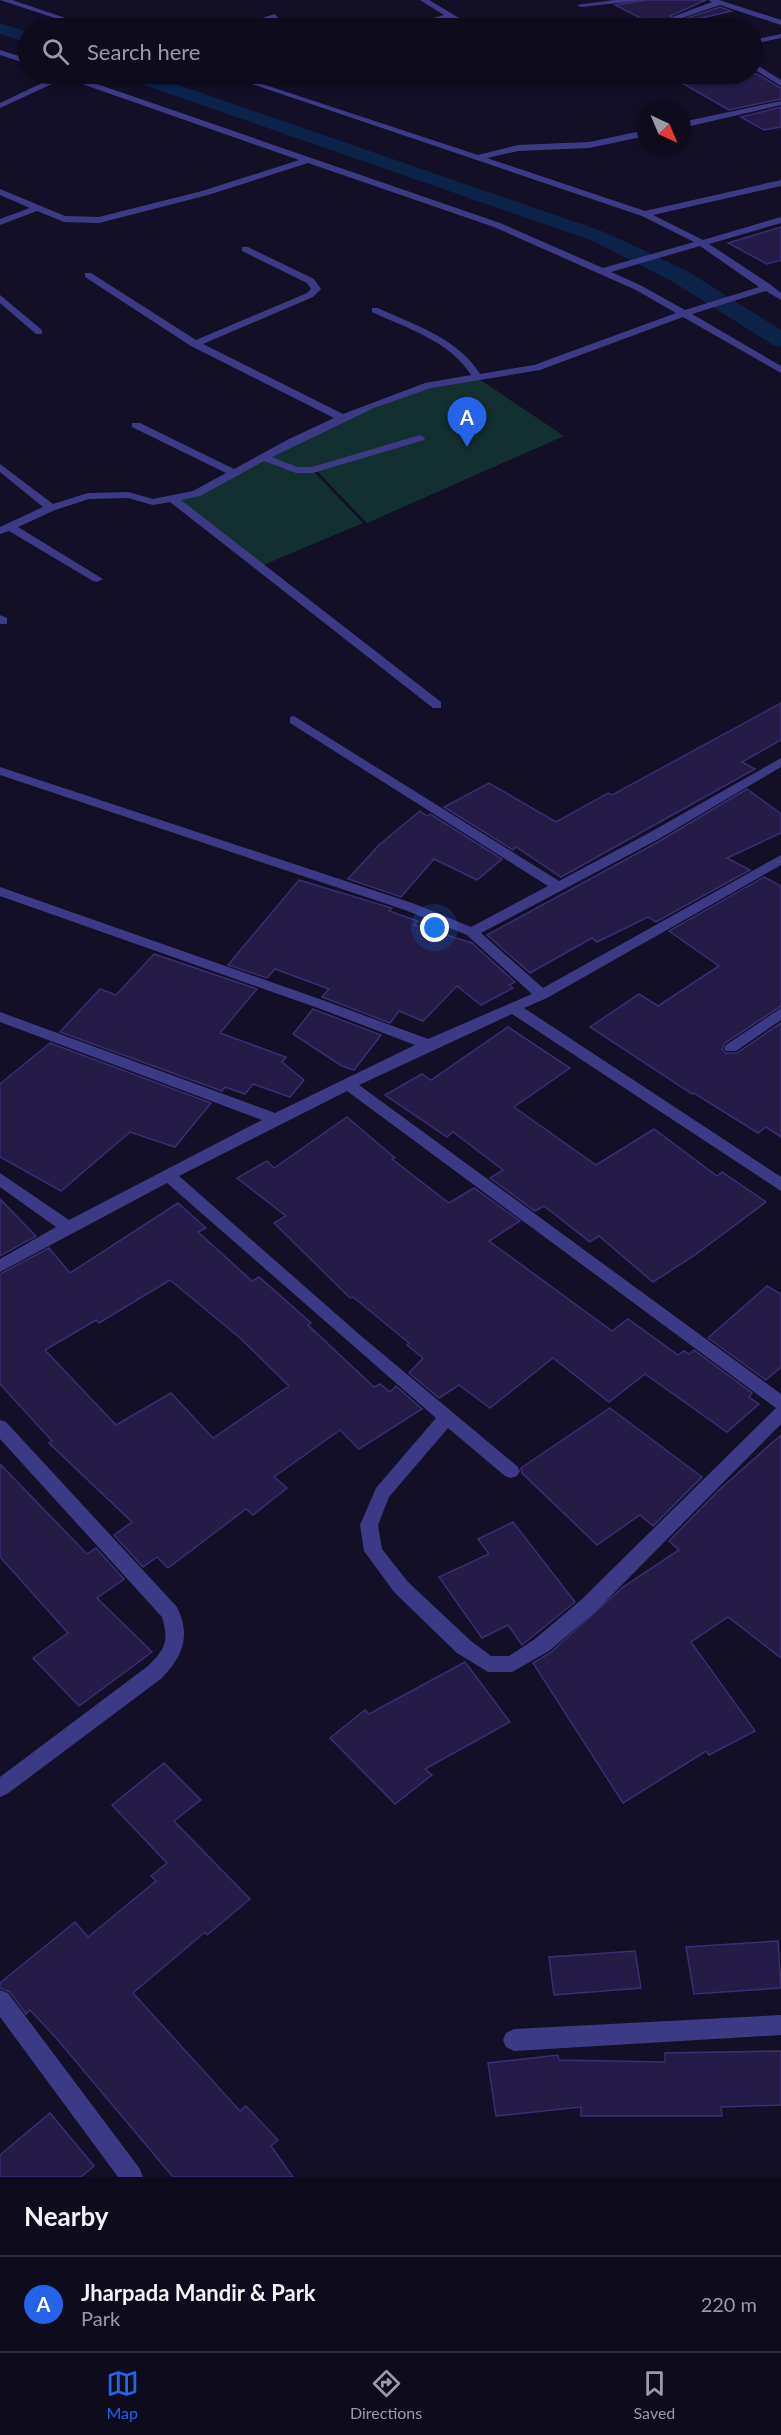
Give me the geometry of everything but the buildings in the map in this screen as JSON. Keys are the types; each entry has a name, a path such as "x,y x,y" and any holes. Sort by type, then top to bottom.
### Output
{"street":[{"path":"4,0 60,18"},
{"path":"424,0 454,18"},
{"path":"581,5 641,0"},
{"path":"676,17 715,2 781,23"},
{"path":"268,18 275,16"},
{"path":"442,18 450,16"},
{"path":"763,40 781,36"},
{"path":"0,52 18,58"},
{"path":"763,71 781,84"},
{"path":"0,106 43,84"},
{"path":"91,84 497,225 604,271 686,313 781,370"},
{"path":"258,84 645,214 700,242 781,297"},
{"path":"691,123 781,103"},
{"path":"478,158 518,148 589,145 637,135"},
{"path":"0,192 64,219 99,220 205,193 307,160"},
{"path":"645,214 781,183"},
{"path":"0,222 37,208"},
{"path":"604,271 781,220"},
{"path":"195,344 310,295 316,289 311,281 245,249"},
{"path":"88,275 195,344 342,418"},
{"path":"5,529 51,508 88,496 128,495 153,502 174,500 196,494 263,457 342,418 429,385 536,368 686,313 768,287"},
{"path":"0,298 39,332"},
{"path":"375,310 455,350 472,364 477,377"},
{"path":"136,425 235,473"},
{"path":"263,457 296,470 313,470 420,438"},
{"path":"0,467 51,508"},
{"path":"174,500 437,705"},
{"path":"5,529 97,579"},
{"path":"294,720 559,887"},
{"path":"472,932 559,887 781,762"},
{"path":"0,771 390,900 472,932 542,995"},
{"path":"0,1266 68,1227 276,1119 428,1045 515,1009 542,995 781,859"},
{"path":"0,891 428,1045"},
{"path":"515,1009 781,1185"},
{"path":"731,1048 781,1013"},
{"path":"0,1017 276,1119"},
{"path":"349,1084 781,1403"},
{"path":"168,1175 446,1418 510,1471"},
{"path":"0,1179 68,1227"},
{"path":"446,1418 382,1493 369,1525 373,1551 401,1587 464,1647 488,1664 512,1664 542,1645 588,1606 781,1413"},
{"path":"0,1427 170,1613 178,1636 172,1655 155,1672 0,1788"},
{"path":"0,2000 132,2177"},
{"path":"514,2040 781,2025"}],"green space":[{"path":"479,379 564,436 367,523 317,471 424,437 312,468 297,469 269,457 345,419 431,386"},
{"path":"264,458 279,467 314,472 363,523 261,566 177,500"}],"waterway":[{"path":"0,28 18,34"},
{"path":"160,84 600,237 681,277 781,340"}],"place":[{"name":"Jharpada Mandir & Park","path":"467,447"}]}
